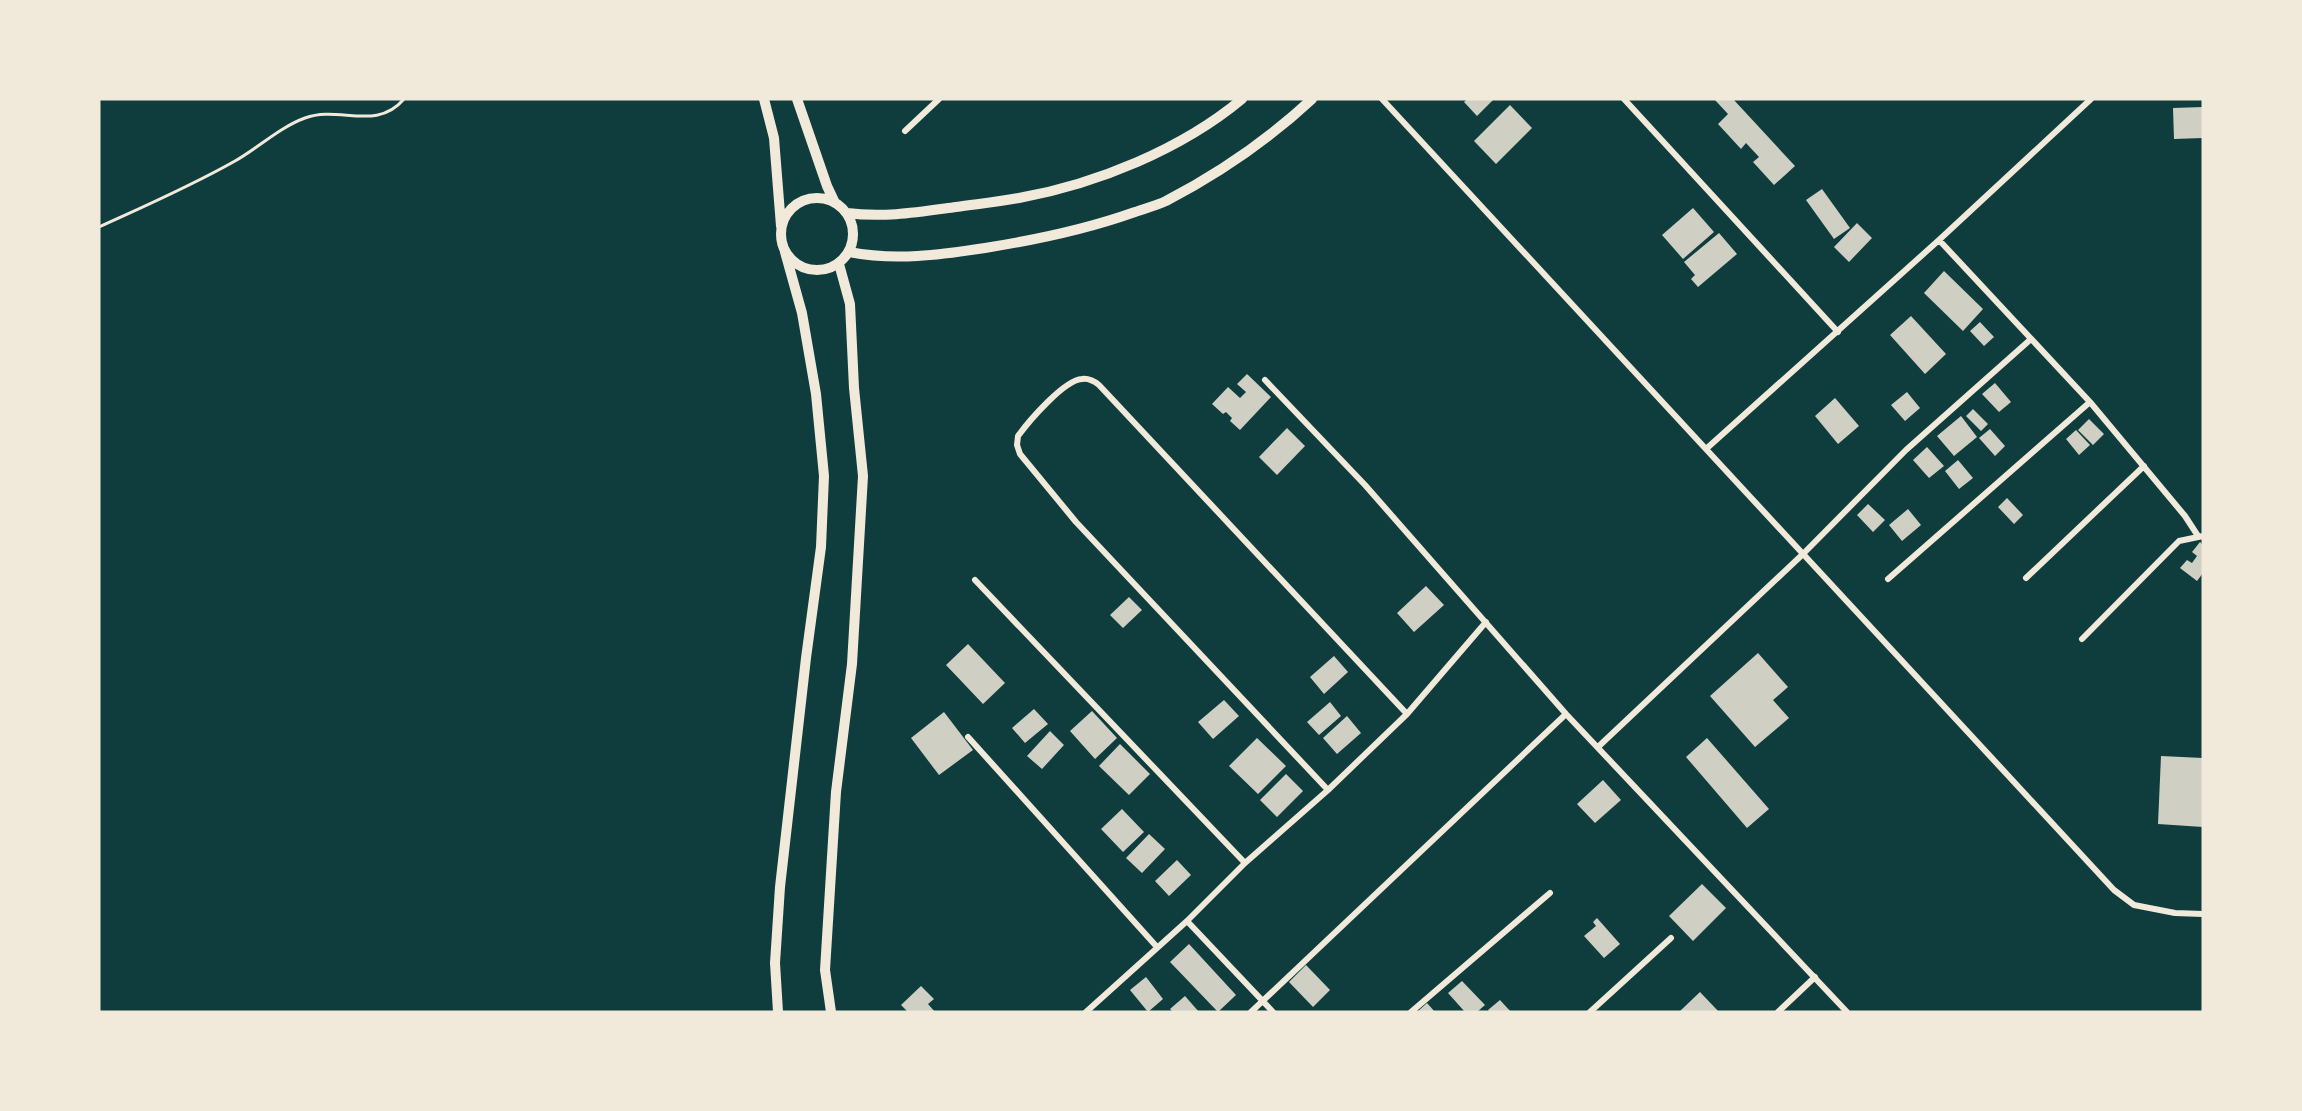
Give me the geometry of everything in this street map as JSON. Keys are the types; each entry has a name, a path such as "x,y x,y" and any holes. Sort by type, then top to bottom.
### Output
{"street":[{"path":"764,99 774,138 785,252 802,313 816,394 824,476 821,547 803,680 780,887 775,963 778,1012"},
{"path":"797,99 835,203"},
{"path":"904,131 939,99"},
{"path":"847,213 870,216 908,214 1020,198 1079,183 1156,154 1230,104 1242,99"},
{"path":"849,252 878,256 933,256 1032,240 1091,227 1165,201 1227,165 1297,113 1312,99"},
{"path":"1382,99 2114,890 2134,904 2175,914 2203,914"},
{"path":"1624,99 1838,332"},
{"path":"1706,449 1838,332 2091,99"},
{"path":"781,226 788,212 803,200 819,198 835,203 847,213 852,223 853,235 849,252 839,264 824,270 807,270 795,263 785,252"},
{"path":"1939,240 2090,402 2201,536 2179,541 2082,639"},
{"path":"831,1012 825,970 836,792 852,664 863,476 854,388 850,304 839,264"},
{"path":"1598,747 1803,554 1906,450 2031,339"},
{"path":"1328,790 1076,522 1020,454 1017,445 1018,436 1068,384 1084,378 1099,385 1407,714"},
{"path":"1265,380 1365,485 1566,714 1847,1012"},
{"path":"1888,579 2090,402"},
{"path":"2026,578 2144,466"},
{"path":"975,580 1245,863"},
{"path":"1086,1012 1187,921 1245,863 1328,790 1407,714 1486,622"},
{"path":"1251,1012 1566,714"},
{"path":"968,737 1157,947"},
{"path":"1411,1012 1550,893"},
{"path":"1187,921 1273,1012"},
{"path":"1590,1012 1671,938"},
{"path":"1778,1012 1815,977"}],"path":[{"path":"99,227 154,203 235,160 305,117 323,114 360,117 384,114 395,109 404,99"}],"building":[{"path":"1467,99 1494,99 1477,116 1464,102"},
{"path":"1714,99 1733,99 1795,166 1774,185 1753,162 1759,157 1746,143 1741,149 1718,124 1728,114"},
{"path":"1510,105 1532,128 1496,164 1474,141"},
{"path":"2203,107 2203,138 2174,139 2173,108"},
{"path":"1822,189 1850,228 1834,239 1806,200"},
{"path":"1693,208 1714,232 1683,259 1662,235"},
{"path":"1857,223 1872,238 1849,262 1834,247"},
{"path":"1719,233 1737,254 1698,287 1691,279 1695,275 1684,262"},
{"path":"1944,271 1983,309 1963,331 1924,293"},
{"path":"1911,316 1946,354 1925,374 1890,335"},
{"path":"1980,322 1994,337 1984,346 1970,331"},
{"path":"1247,374 1271,397 1240,430 1230,421 1232,418 1226,412 1223,414 1212,404 1228,387 1240,398 1246,392 1237,384"},
{"path":"1995,383 2011,402 1999,412 1982,394"},
{"path":"1907,392 1920,408 1905,421 1891,405"},
{"path":"1835,398 1859,426 1838,444 1815,416"},
{"path":"1973,409 1988,424 1981,431 1966,416"},
{"path":"1961,416 1977,437 1954,456 1937,436"},
{"path":"2089,419 2104,434 2093,445 2078,430"},
{"path":"1287,428 1305,446 1277,475 1259,457"},
{"path":"1990,429 2005,446 1995,456 1979,438"},
{"path":"2076,430 2090,445 2079,455 2066,439"},
{"path":"1927,447 1944,466 1929,478 1913,460"},
{"path":"1958,460 1973,478 1959,489 1945,471"},
{"path":"2007,498 2023,515 2014,524 1998,507"},
{"path":"1868,504 1885,520 1873,532 1857,515"},
{"path":"1908,509 1921,525 1902,541 1889,525"},
{"path":"2200,542 2203,545 2203,573 2197,581 2180,568 2187,560 2192,563 2197,556 2192,552"},
{"path":"1426,586 1444,605 1414,632 1397,613"},
{"path":"1129,597 1142,610 1123,628 1110,615"},
{"path":"968,644 1005,683 983,704 946,665"},
{"path":"1758,653 1788,687 1773,700 1789,718 1755,747 1710,696"},
{"path":"1334,656 1348,672 1324,694 1310,677"},
{"path":"1224,700 1239,716 1213,739 1198,722"},
{"path":"1330,702 1341,716 1319,735 1307,722"},
{"path":"1034,709 1048,724 1025,743 1012,728"},
{"path":"1092,711 1117,738 1095,759 1070,731"},
{"path":"944,712 973,750 939,775 911,738"},
{"path":"1347,716 1361,733 1337,754 1323,738"},
{"path":"1050,731 1064,745 1042,769 1027,756"},
{"path":"1257,738 1286,766 1258,794 1229,766"},
{"path":"1707,738 1769,809 1747,828 1686,757"},
{"path":"1120,744 1150,774 1129,795 1099,766"},
{"path":"2161,756 2203,758 2203,827 2158,824"},
{"path":"1286,774 1303,791 1277,817 1260,800"},
{"path":"1603,780 1621,800 1595,823 1577,804"},
{"path":"1122,809 1144,832 1123,852 1101,829"},
{"path":"1149,834 1165,849 1142,873 1126,858"},
{"path":"1177,860 1191,875 1169,896 1155,881"},
{"path":"1702,884 1726,908 1693,941 1669,916"},
{"path":"1597,918 1620,944 1604,958 1584,936 1596,926 1593,922"},
{"path":"1189,944 1236,995 1218,1012 1170,962"},
{"path":"1306,965 1330,990 1313,1007 1289,982"},
{"path":"1146,977 1163,999 1148,1012 1130,990"},
{"path":"1462,981 1485,1005 1477,1012 1465,1012 1448,993"},
{"path":"921,986 934,999 928,1004 935,1012 908,1012 901,1005"},
{"path":"1700,992 1719,1012 1679,1012"},
{"path":"1185,996 1199,1012 1173,1012 1170,1009"},
{"path":"1500,1000 1511,1012 1490,1012 1488,1010"},
{"path":"1427,1003 1435,1012 1417,1012"}]}
